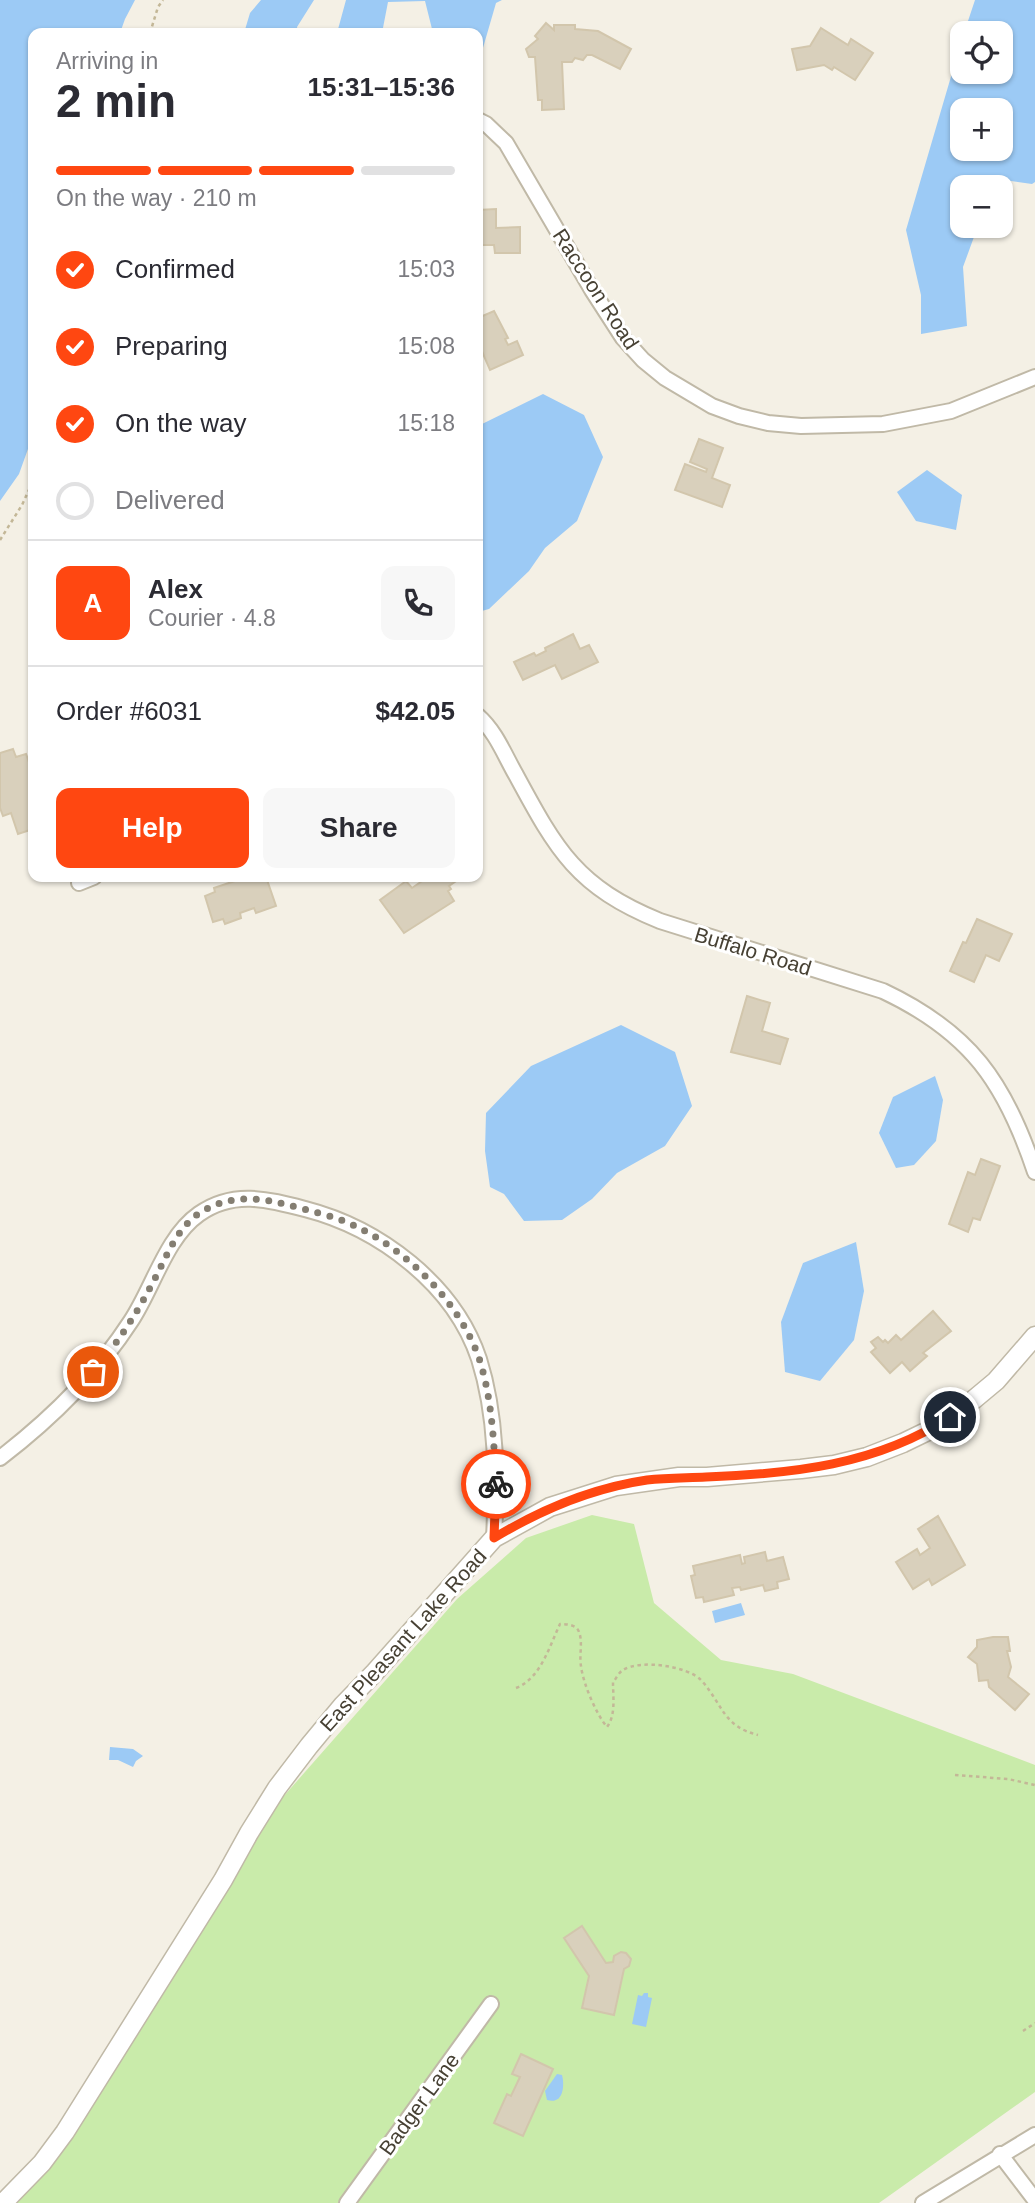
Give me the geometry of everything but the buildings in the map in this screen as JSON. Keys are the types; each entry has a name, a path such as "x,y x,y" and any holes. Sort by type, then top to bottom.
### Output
{"street":[{"name":"Raccoon Road","path":"483,123 500,135 506,143 623,338 665,379 712,406 768,423 801,426 883,424 951,411 1035,377"},
{"name":"Buffalo Road","path":"483,722 498,740 551,839 588,881 632,910 660,921 883,991 914,1006 940,1023 965,1045 985,1068 1015,1117 1035,1172"},
{"path":"0,1458 49,1419 107,1355 132,1320 172,1244 184,1227 214,1205 234,1199 271,1199 327,1214 382,1241 407,1259 429,1280 463,1326 479,1358 494,1441 494,1538"},
{"name":"East Pleasant Lake Road","path":"3,2203 42,2163 65,2132 223,1880 277,1788 309,1746 494,1538 550,1507 616,1486 669,1478 834,1465 879,1452 934,1428 966,1406 996,1381 1035,1336"},
{"name":"Badger Lane","path":"347,2203 491,2004"},
{"path":"923,2203 1035,2135"},
{"path":"1000,2154 1035,2200"}],"path":[{"path":"152,28 163,0"},
{"path":"0,540 28,492"},
{"path":"516,1688 529,1683 542,1663 560,1624 566,1624 575,1627 579,1632 581,1669 599,1718 607,1727 613,1711 612,1682 623,1670 642,1664 662,1664 699,1677 719,1703 727,1719 744,1731 758,1735"},
{"path":"955,1775 1008,1779 1035,1785"},
{"path":"1023,2031 1035,2023"}],"green space":[{"path":"592,1515 634,1524 654,1603 721,1660 793,1674 1035,1765 1035,2092 879,2203 0,2203 99,2091 283,1797 457,1599 526,1538"}],"water":[{"path":"0,0 135,0 122,28 28,28 28,449 19,474 0,501"},
{"path":"261,0 314,0 297,28 246,28 250,13"},
{"path":"346,0 502,0 496,3 483,48 483,28 432,28 425,1 388,2 383,28 338,28"},
{"path":"975,0 1035,0 1035,182 1013,181 1013,175 950,175 950,238 974,238 963,267 967,326 921,334 921,295 906,230 950,80 950,84 1013,84 1013,21 968,21"},
{"path":"543,394 584,415 603,457 577,521 545,548 529,571 489,609 483,611 483,424"},
{"path":"927,470 962,495 956,530 916,521 897,492"},
{"path":"621,1025 675,1052 692,1106 665,1146 617,1173 592,1199 562,1220 524,1221 504,1194 490,1187 485,1151 486,1113 531,1066"},
{"path":"935,1076 943,1100 936,1141 914,1165 896,1168 879,1133 893,1097"},
{"path":"856,1242 864,1291 854,1340 820,1381 785,1372 781,1322 803,1263"},
{"path":"741,1603 745,1615 715,1623 712,1611"},
{"path":"110,1747 133,1749 143,1756 133,1767 118,1760 109,1760"},
{"path":"648,1993 648,1997 652,1998 646,2027 632,2024 638,1995 642,1996"},
{"path":"557,2074 562,2075 562,2094 557,2100 547,2100 545,2091"}],"way so far":[{"path":"93,1372 132,1320 172,1244 184,1227 198,1215 214,1205 253,1197 327,1214 382,1241 407,1259 429,1280 463,1326 479,1358 487,1395 494,1441 496,1484"}],"route":[{"path":"496,1484 494,1538 550,1507 616,1486 679,1477 707,1477 834,1465 867,1457 904,1443 950,1417"}]}
